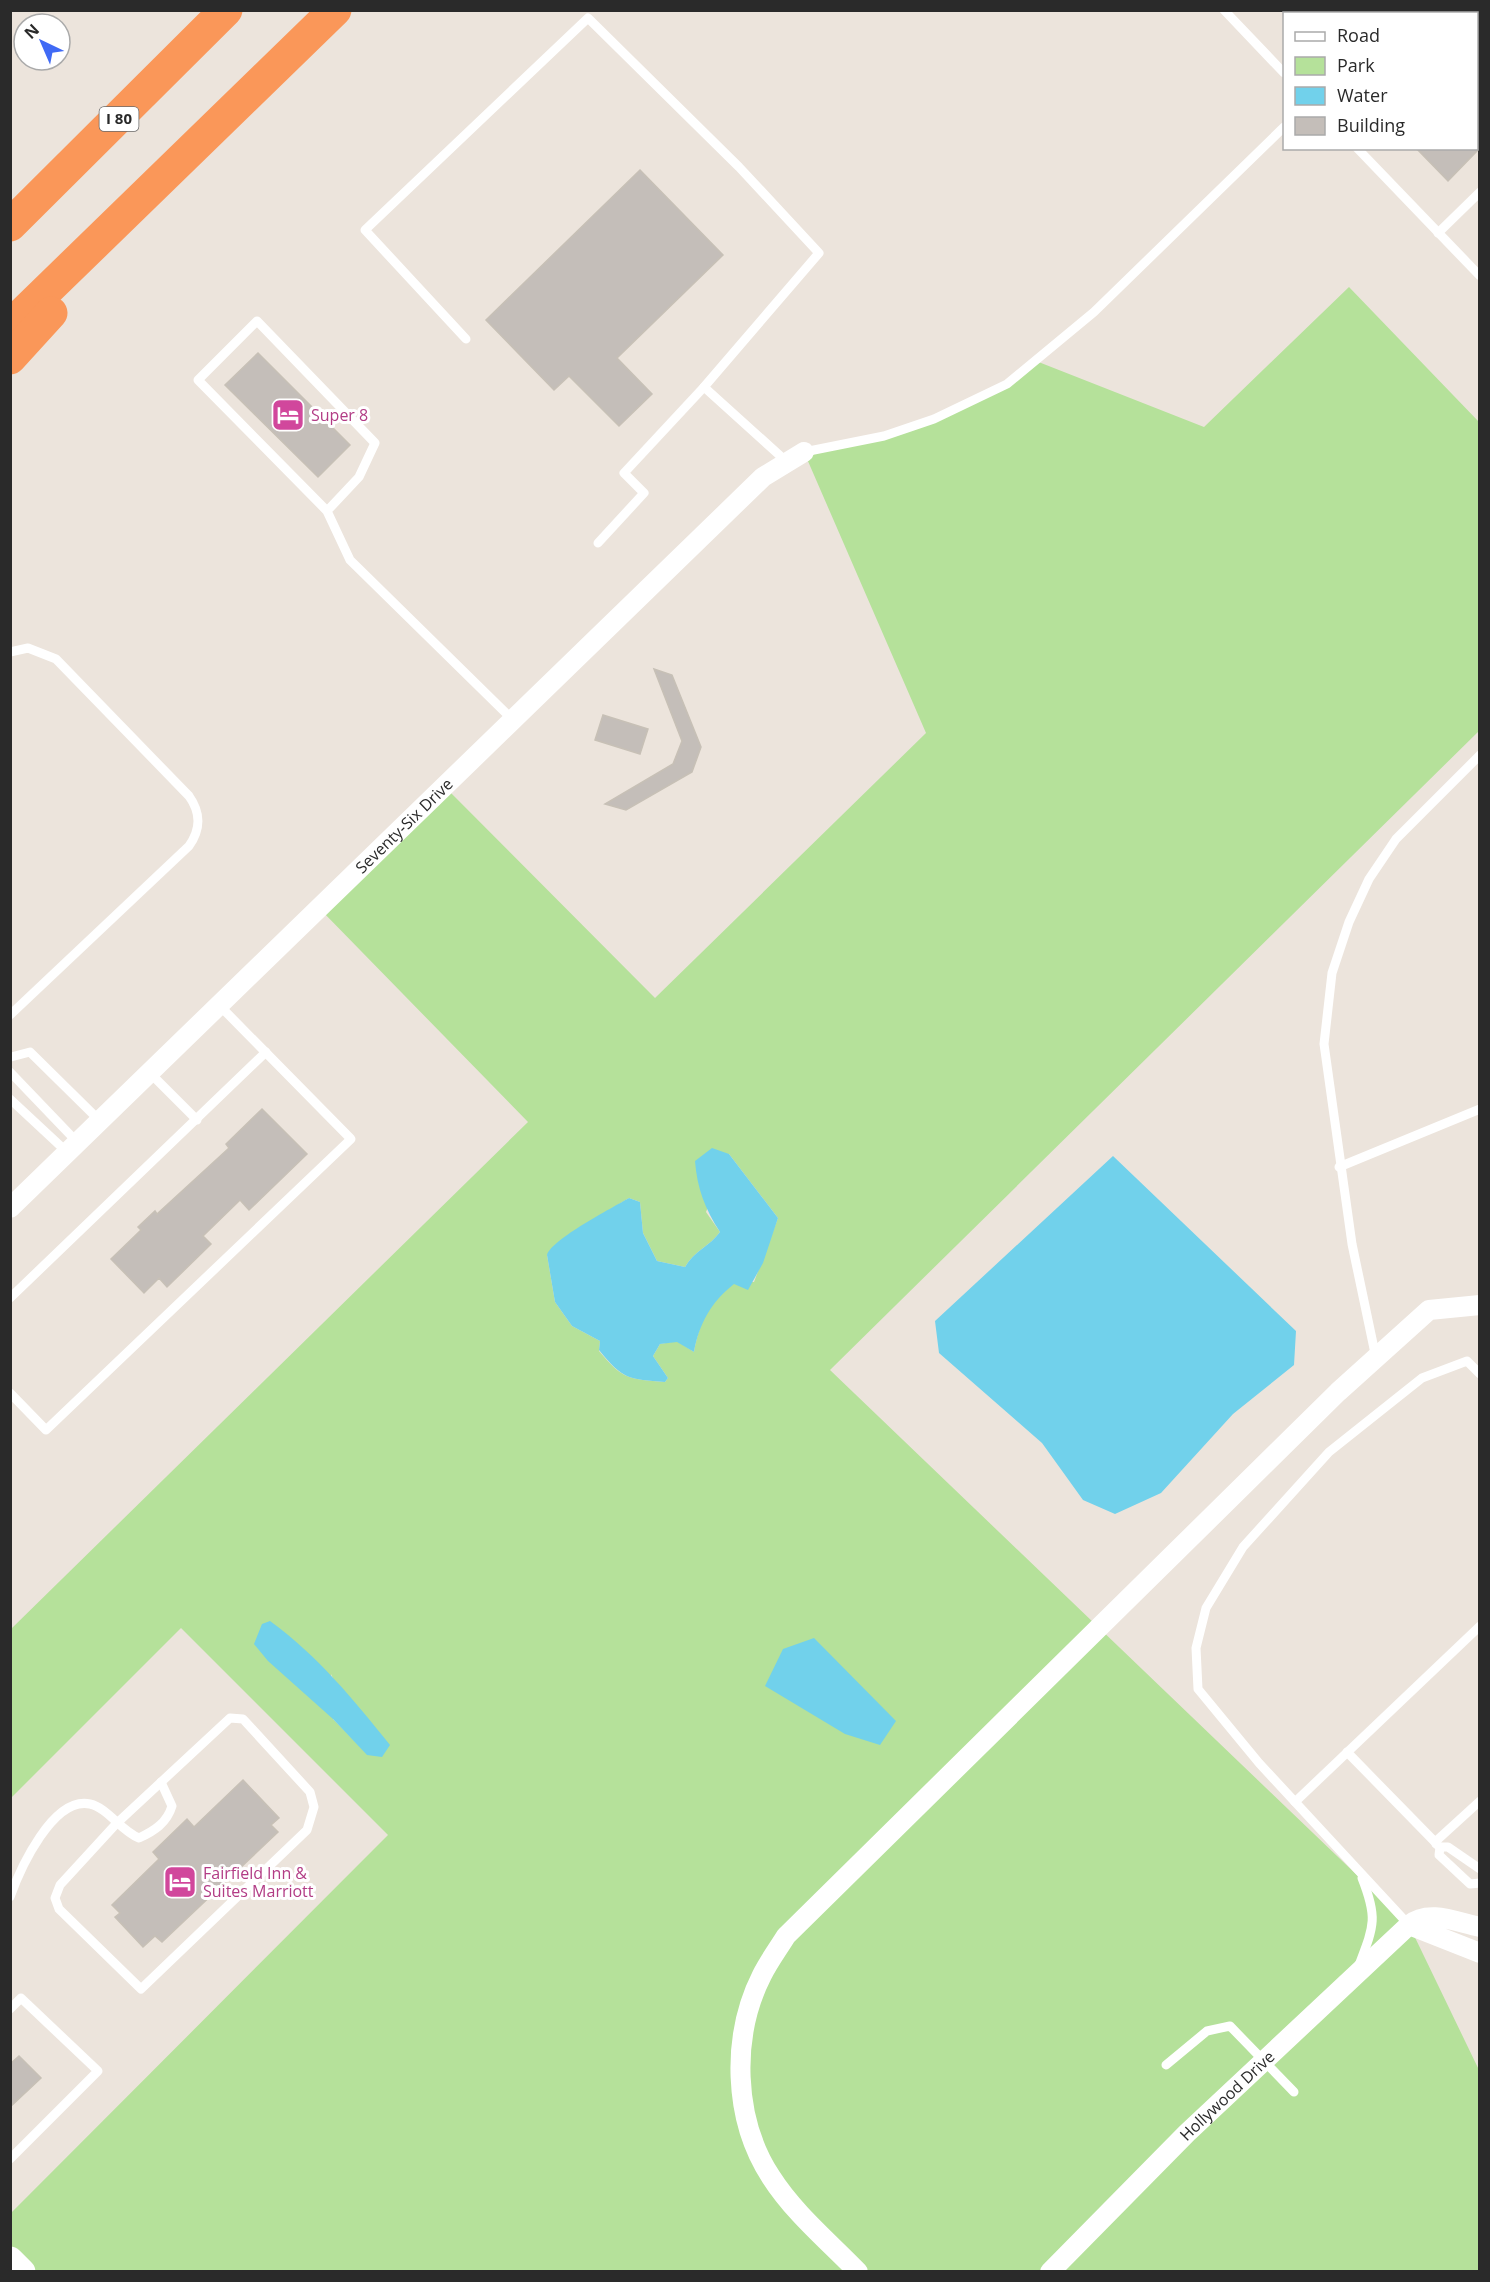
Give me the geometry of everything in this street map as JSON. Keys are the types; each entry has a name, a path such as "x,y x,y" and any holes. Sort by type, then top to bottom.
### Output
{"highway":[{"name":"I 80","path":"10,225 226,10"},
{"path":"10,326 335,10"},
{"path":"10,358 51,316 57,281"}],"main road":[{"path":"10,2260 22,2271"}],"street":[{"name":"Seventy-Six Drive","path":"10,1208 763,477 796,457"},
{"path":"858,2271 792,2204 770,2175 745,2114 740,2084 741,2050 747,2015 762,1976 786,1936 1338,1392 1429,1310 1479,1305"},
{"name":"Hollywood Drive","path":"1050,2271 1094,2224 1409,1925 1418,1918 1428,1916 1479,1927"},
{"path":"1409,1925 1476,1955"}],"lane":[{"path":"1224,10 1283,69"},
{"path":"466,339 365,230 588,18 739,167 819,253 704,387 624,473 645,493 598,543"},
{"path":"704,387 796,457 884,436 934,419 1007,384 1094,312 1283,128"},
{"path":"1360,150 1479,276"},
{"path":"1438,233 1479,192"},
{"path":"327,511 359,477 375,443 257,321 198,380 327,511 350,560 512,720"},
{"path":"10,652 28,648 56,659 189,796 195,805 199,824 196,836 189,846 10,1015"},
{"path":"1376,1358 1352,1244 1339,1167 1324,1044 1332,973 1349,922 1369,879 1396,839 1479,755"},
{"path":"10,1393 46,1430 351,1138 219,1005"},
{"path":"10,1063 11,1057 30,1052 100,1121"},
{"path":"10,1298 266,1052"},
{"path":"10,1072 73,1148"},
{"path":"150,1073 197,1120"},
{"path":"10,1099 73,1148"},
{"path":"1339,1167 1479,1109"},
{"path":"1409,1925 1295,1802 1198,1689 1196,1648 1206,1608 1243,1547 1329,1452 1422,1378 1467,1361 1479,1373"},
{"path":"1295,1802 1479,1626"},
{"path":"230,1718 243,1719 310,1792 314,1807 307,1830 141,1989 59,1909 55,1898 60,1885 116,1824 161,1782 230,1718"},
{"path":"1347,1752 1437,1845 1439,1855 1459,1876 1470,1884 1479,1883"},
{"path":"10,1896 20,1869 40,1836 61,1813 76,1803 92,1804 128,1834 139,1838 152,1832 168,1817 172,1806 161,1782"},
{"path":"1437,1845 1479,1801"},
{"path":"1437,1845 1448,1847 1479,1869"},
{"path":"1355,1976 1374,1919 1371,1901 1359,1870"},
{"path":"10,2009 21,1998 98,2071 10,2159"},
{"path":"1166,2065 1207,2031 1230,2026 1294,2092"}],"green space":[{"path":"1349,287 1479,422 1479,731 830,1370 1409,1925 1479,2070 1479,2271 11,2271 11,2213 388,1835 181,1628 11,1798 11,1629 528,1122 319,908 444,786 655,998 926,733 804,452 884,436 974,401 1036,361 1204,427","holes":["729,1154 778,1218 754,1282 735,1283 719,1294 702,1322 694,1352 677,1341 660,1344 653,1356 668,1378 665,1382 635,1379 621,1373 599,1351 600,1341 572,1326 555,1302 547,1255 573,1232 629,1198 640,1202 643,1233 657,1261 685,1267 720,1232 706,1212","331,1674 367,1754 333,1719"]}],"water":[{"path":"712,1148 729,1154 778,1218 763,1263 748,1290 734,1284 719,1298 707,1314 694,1352 677,1342 660,1344 653,1356 668,1378 665,1382 628,1376 614,1367 599,1350 600,1341 572,1326 555,1302 547,1255 551,1248 571,1233 629,1198 640,1202 643,1233 657,1261 685,1267 720,1232 703,1198 695,1161"},
{"path":"1113,1156 1296,1331 1294,1365 1233,1414 1161,1493 1115,1514 1083,1500 1042,1443 939,1353 935,1321"},
{"path":"270,1621 304,1648 363,1711 390,1745 382,1757 367,1755 333,1719 268,1661 254,1644 262,1624"},
{"path":"814,1638 896,1721 880,1745 845,1734 765,1686 783,1649"}],"building":[{"path":"1479,148 1479,149 1448,181 1418,150 1478,150"},
{"path":"640,170 723,255 617,358 652,394 619,426 569,376 554,390 486,320"},
{"name":"Super 8","path":"258,353 350,445 318,477 225,385"},
{"path":"654,669 672,675 701,747 692,772 626,810 605,804 673,764 682,741"},
{"path":"603,715 648,729 640,754 595,740"},
{"path":"262,1109 307,1154 249,1210 240,1200 203,1236 211,1244 167,1287 159,1278 144,1293 111,1259 141,1230 138,1227 155,1211 157,1214 229,1148 226,1144"},
{"name":"Fairfield Inn & Suites Marriott","path":"243,1780 279,1818 271,1825 278,1832 162,1942 155,1936 143,1947 115,1917 120,1913 112,1905 159,1859 153,1852 187,1819 194,1827"},
{"path":"19,2056 41,2078 10,2107 10,2064"}],"place":[{"name":"Super 8","path":"288,415"},
{"name":"Fairfield Inn & Suites Marriott","path":"180,1882"}]}
